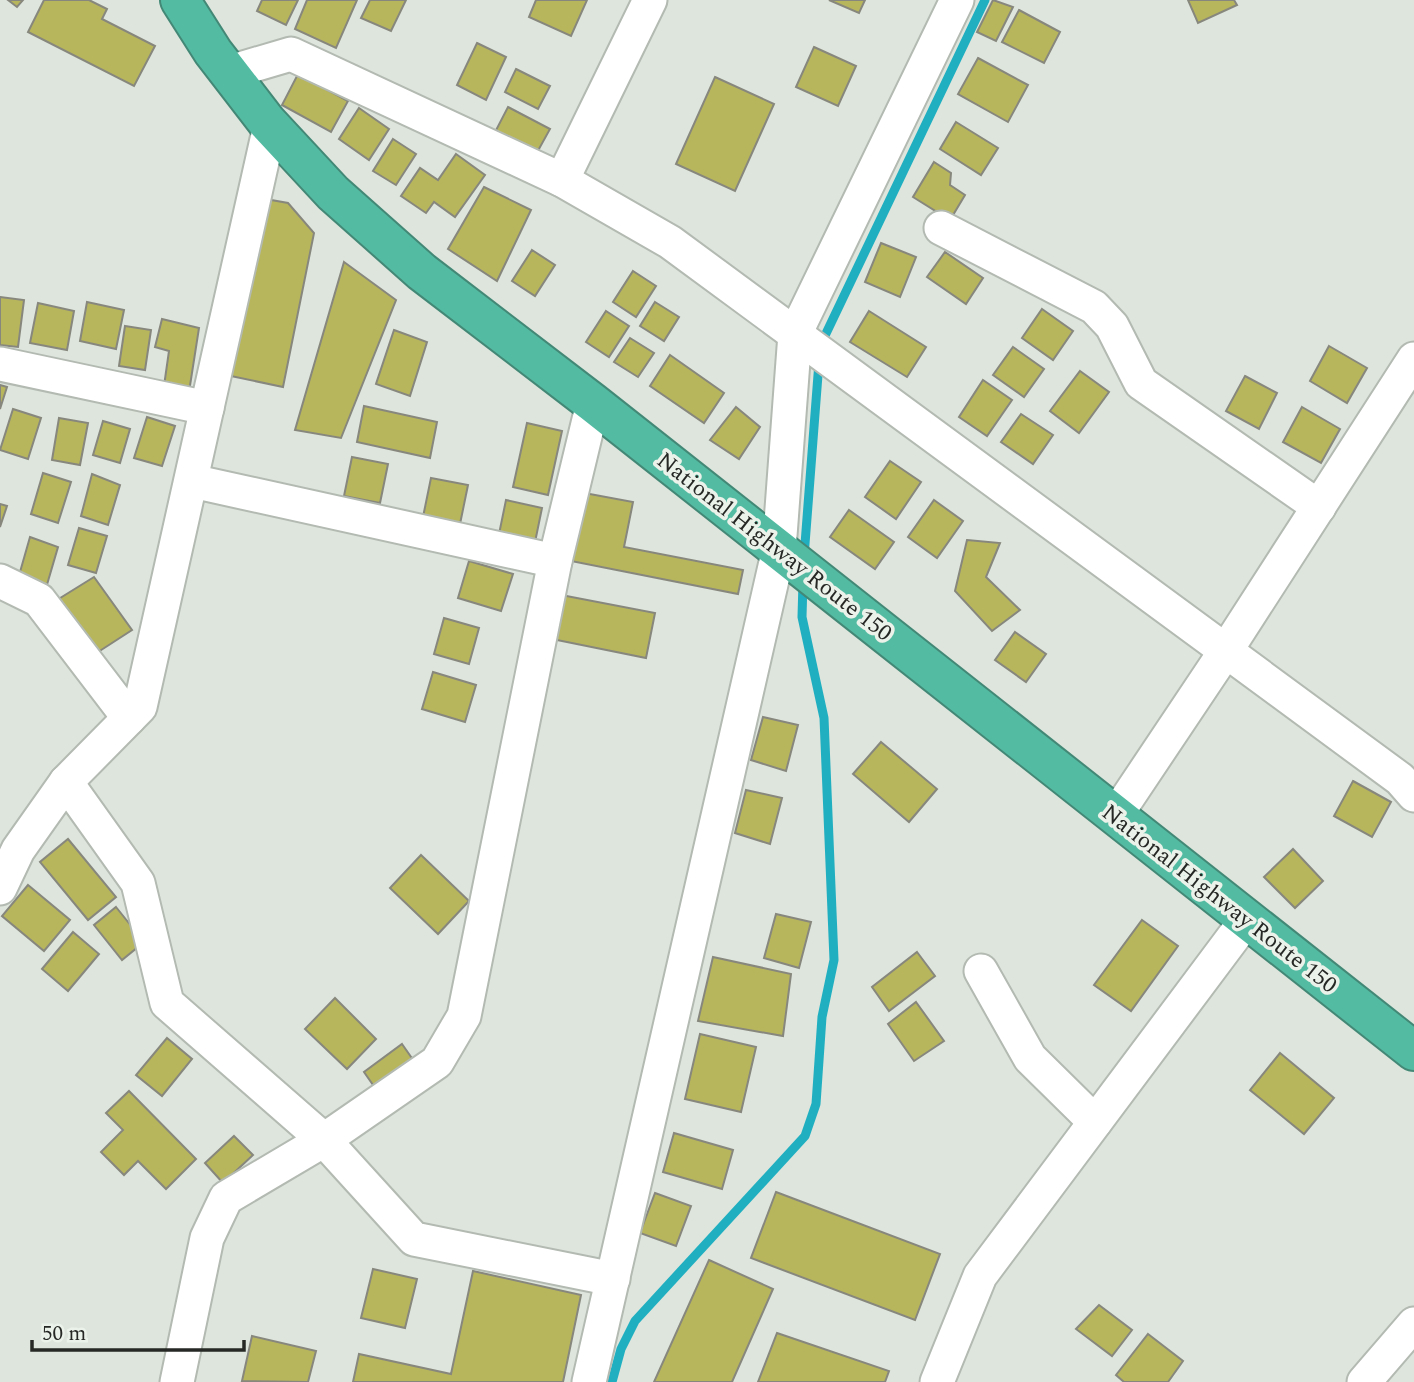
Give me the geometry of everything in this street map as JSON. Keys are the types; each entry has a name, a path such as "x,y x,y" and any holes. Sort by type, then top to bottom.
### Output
{"highway":[{"name":"National Highway Route 150","path":"180,0 270,126 333,194 422,272 593,403 1414,1051"}],"street":[{"path":"562,180 650,0"},
{"path":"589,1382 779,550 795,334 957,0"},
{"path":"230,72 290,54 562,180 670,242 1400,779 1414,795"},
{"path":"0,888 19,850 65,782 140,707 270,126"},
{"path":"941,228 1094,307 1112,326 1141,383 1319,507"},
{"path":"1115,815 1225,652 1414,359"},
{"path":"0,364 207,408"},
{"path":"177,1382 207,1237 226,1198 324,1140 438,1062 464,1016 555,561 593,403"},
{"path":"192,481 555,561"},
{"path":"0,581 39,600 130,718"},
{"path":"65,782 138,883 167,1003 324,1140 414,1239 613,1279"},
{"path":"937,1382 980,1276 1247,919"},
{"path":"981,971 1030,1058 1095,1122"},
{"path":"1364,1382 1414,1324"}],"building":[{"path":"8,0 23,0 17,7"},
{"path":"44,0 89,0 107,9 102,19 155,46 134,86 28,32"},
{"path":"262,0 298,0 286,25 257,11"},
{"path":"307,0 357,0 336,48 295,29"},
{"path":"370,0 406,0 391,31 361,18"},
{"path":"536,0 587,0 571,36 529,17"},
{"path":"829,0 865,0 859,13"},
{"path":"993,0 1013,7 996,41 977,32"},
{"path":"1188,0 1234,0 1237,5 1198,23"},
{"path":"1019,10 1060,32 1044,63 1002,42"},
{"path":"477,43 506,57 486,100 457,85"},
{"path":"814,47 856,66 838,106 796,87"},
{"path":"978,58 1028,85 1008,122 958,94"},
{"path":"516,69 550,86 538,109 505,92"},
{"path":"298,74 348,101 331,132 282,105"},
{"path":"715,77 774,104 735,191 676,164"},
{"path":"508,107 550,129 534,158 493,136"},
{"path":"359,108 389,129 369,160 339,139"},
{"path":"956,122 998,148 981,175 940,149"},
{"path":"393,139 416,154 396,185 373,171"},
{"path":"456,154 485,175 455,217 434,202 426,213 401,196 420,168 438,180"},
{"path":"934,162 951,173 950,185 965,195 950,220 913,197"},
{"path":"484,187 531,210 497,281 448,249"},
{"path":"260,198 288,203 314,233 283,387 226,375"},
{"path":"881,243 916,257 900,297 865,282"},
{"path":"532,250 555,265 535,296 512,281"},
{"path":"945,252 983,278 966,304 927,277"},
{"path":"344,262 396,300 341,438 295,430"},
{"path":"633,271 656,286 636,317 613,302"},
{"path":"0,297 24,300 18,347 0,345"},
{"path":"87,302 124,310 116,349 80,341"},
{"path":"655,302 679,317 664,341 640,326"},
{"path":"38,303 74,311 67,350 30,343"},
{"path":"1042,309 1073,331 1053,360 1022,338"},
{"path":"606,311 629,326 609,357 586,342"},
{"path":"869,311 926,347 907,377 850,342"},
{"path":"162,319 199,328 189,392 164,386 169,351 155,347"},
{"path":"125,326 151,330 145,370 119,366"},
{"path":"394,330 427,342 410,396 376,384"},
{"path":"630,338 654,353 638,377 614,362"},
{"path":"1329,346 1367,368 1347,403 1310,381"},
{"path":"1013,347 1044,369 1024,397 993,375"},
{"path":"670,355 724,393 704,423 650,386"},
{"path":"1080,371 1109,392 1079,433 1050,411"},
{"path":"1245,376 1277,393 1259,429 1226,411"},
{"path":"983,380 1012,400 987,436 959,417"},
{"path":"0,385 7,387 0,409"},
{"path":"364,406 437,422 430,458 357,442"},
{"path":"736,407 760,427 739,459 710,440"},
{"path":"1302,407 1340,429 1321,463 1283,442"},
{"path":"13,409 41,418 28,459 0,450"},
{"path":"1021,414 1053,435 1033,464 1001,442"},
{"path":"147,417 175,426 162,466 134,458"},
{"path":"59,418 88,423 80,465 52,460"},
{"path":"103,421 130,429 120,463 93,455"},
{"path":"527,423 562,431 548,495 513,487"},
{"path":"352,457 388,464 380,503 344,496"},
{"path":"890,461 921,482 896,519 865,497"},
{"path":"43,473 71,482 58,523 31,514"},
{"path":"92,474 120,485 108,525 81,516"},
{"path":"431,478 468,485 460,524 423,517"},
{"path":"579,492 633,502 624,547 743,570 738,594 566,560"},
{"path":"506,500 542,508 534,547 498,539"},
{"path":"934,500 963,521 937,558 908,537"},
{"path":"0,504 7,506 0,527"},
{"path":"849,510 894,542 875,569 830,537"},
{"path":"79,528 107,536 96,573 68,565"},
{"path":"30,537 58,547 46,588 18,579"},
{"path":"967,540 1000,543 986,577 1020,610 992,631 955,591"},
{"path":"469,561 513,574 501,611 458,598"},
{"path":"94,577 132,630 95,654 57,600"},
{"path":"556,594 655,613 646,658 547,638"},
{"path":"444,618 479,628 469,664 434,654"},
{"path":"1015,632 1046,654 1026,682 995,660"},
{"path":"433,672 476,685 465,722 422,709"},
{"path":"763,717 798,725 786,771 751,760"},
{"path":"881,742 937,789 909,822 853,774"},
{"path":"1353,781 1391,802 1372,837 1334,816"},
{"path":"746,790 782,798 770,844 735,833"},
{"path":"68,839 116,897 88,920 40,862"},
{"path":"1293,849 1323,881 1295,908 1264,877"},
{"path":"421,855 469,901 438,934 390,888"},
{"path":"28,885 70,920 44,951 2,916"},
{"path":"116,907 144,942 122,960 94,925"},
{"path":"776,914 811,922 799,968 764,958"},
{"path":"1142,920 1178,946 1131,1011 1094,985"},
{"path":"73,932 99,954 68,991 42,969"},
{"path":"917,952 935,976 889,1011 872,987"},
{"path":"713,957 791,974 783,1036 698,1021"},
{"path":"335,998 376,1039 347,1069 305,1029"},
{"path":"916,1002 944,1041 914,1061 888,1024"},
{"path":"700,1034 756,1047 741,1112 685,1099"},
{"path":"167,1038 192,1059 162,1096 136,1075"},
{"path":"402,1044 416,1064 378,1092 364,1072"},
{"path":"1280,1053 1334,1098 1304,1134 1250,1090"},
{"path":"129,1091 196,1159 166,1189 138,1161 124,1175 101,1152 123,1130 106,1113"},
{"path":"674,1133 733,1150 722,1189 663,1172"},
{"path":"234,1136 253,1155 223,1183 205,1163"},
{"path":"776,1192 940,1254 915,1320 751,1258"},
{"path":"655,1193 691,1206 676,1246 640,1233"},
{"path":"709,1260 773,1289 732,1382 654,1382"},
{"path":"373,1269 417,1279 405,1328 361,1318"},
{"path":"473,1271 581,1295 563,1382 353,1382 359,1354 451,1374"},
{"path":"1099,1305 1132,1330 1112,1356 1076,1329"},
{"path":"777,1333 889,1371 885,1382 758,1382"},
{"path":"1148,1334 1183,1361 1168,1382 1124,1382 1116,1375"},
{"path":"252,1336 316,1351 308,1382 242,1381"}],"waterway":[{"path":"821,344 985,0"},
{"path":"804,557 819,362"},
{"path":"612,1382 621,1349 635,1321 805,1136 816,1104 822,1017 834,960 824,718 802,617 803,582"}]}
